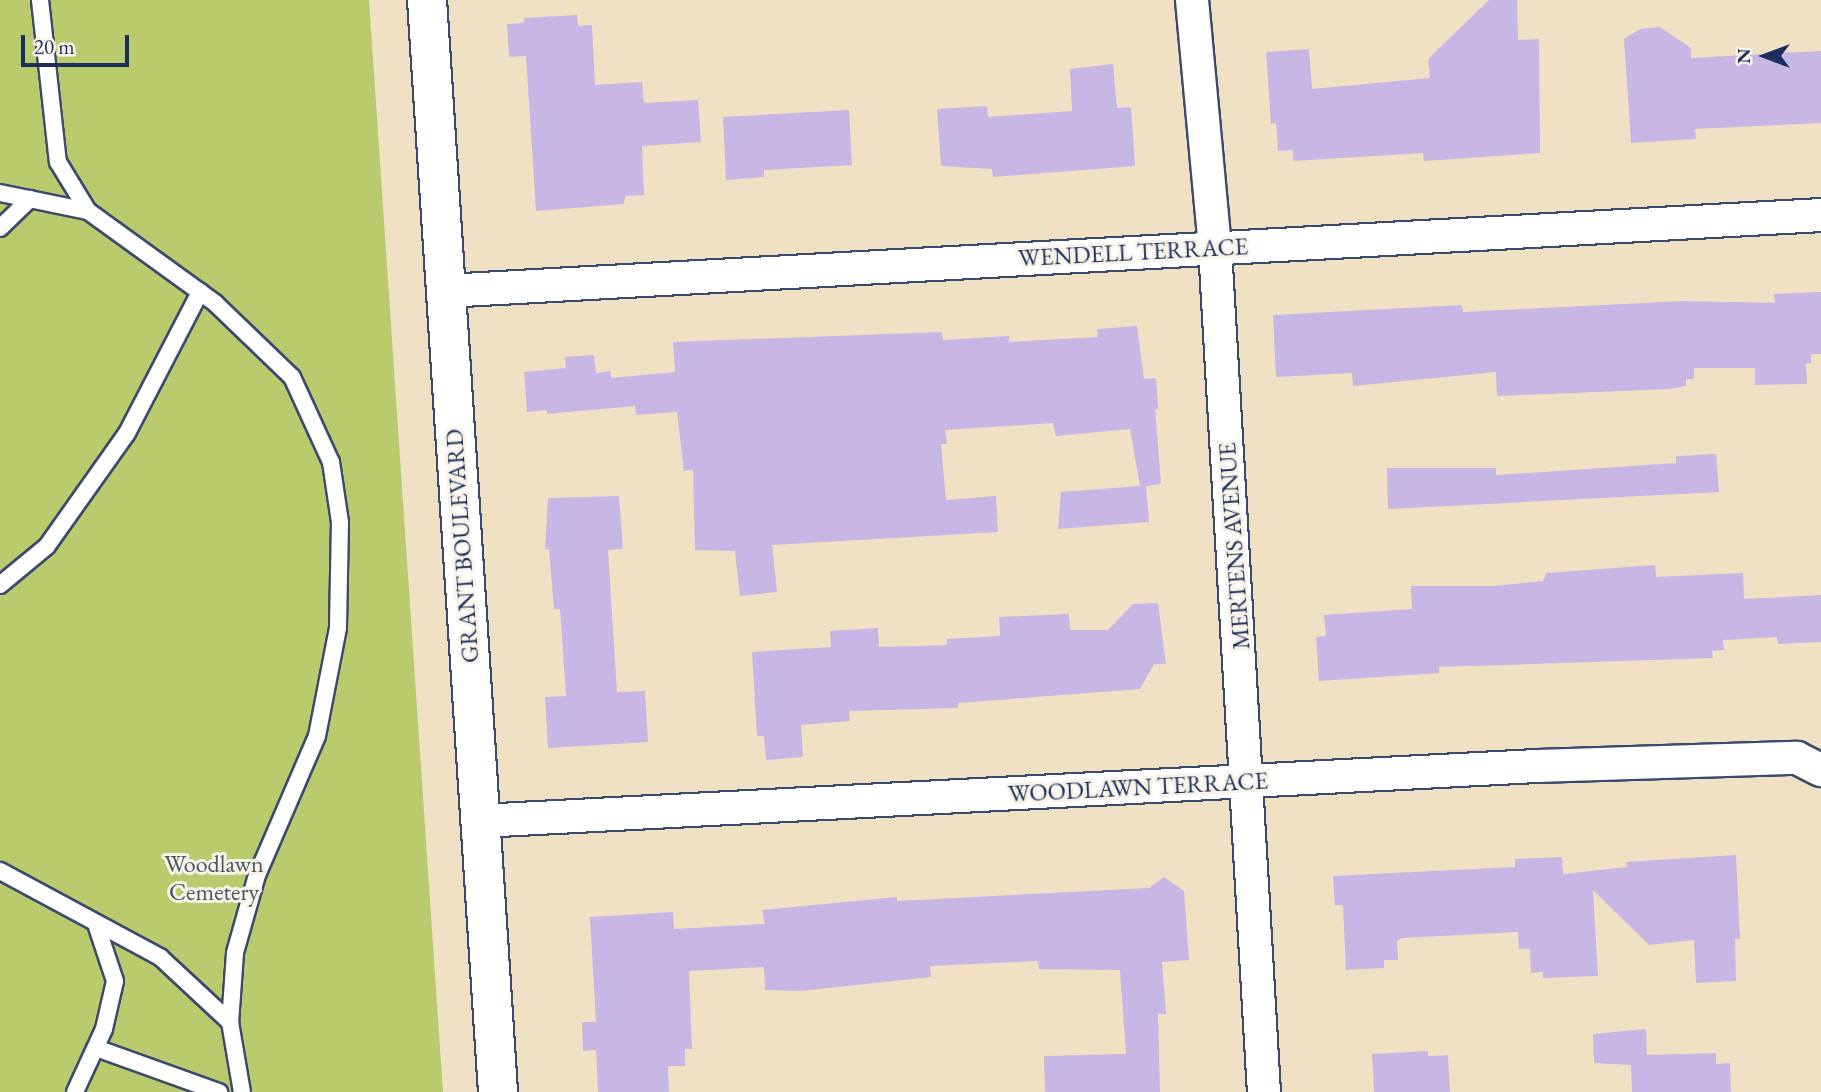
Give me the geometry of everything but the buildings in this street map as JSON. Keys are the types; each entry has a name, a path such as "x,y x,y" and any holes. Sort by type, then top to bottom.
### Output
{"street":[{"name":"GRANT BOULEVARD","path":"426,0 498,1092"},
{"name":"MERTENS AVENUE","path":"1192,0 1215,248 1249,781 1264,1092"},
{"name":"WENDELL TERRACE","path":"445,290 1821,215"},
{"name":"WOODLAWN TERRACE","path":"480,821 1249,781 1809,764"}],"lane":[{"path":"40,0 58,162 88,211 200,292 292,377 331,462 340,522 338,628 317,736 257,875 235,953 230,1022 242,1092"},
{"path":"0,192 88,211"},
{"path":"0,228 30,199"},
{"path":"0,585 47,546 127,433 200,292"},
{"path":"0,871 25,881 97,927 160,957 230,1022"},
{"path":"75,1092 96,1048 115,981 97,927"},
{"path":"96,1048 219,1092"}],"green space":[{"name":"Woodlawn Cemetery","path":"0,0 369,0 443,1092 0,1092"}]}
